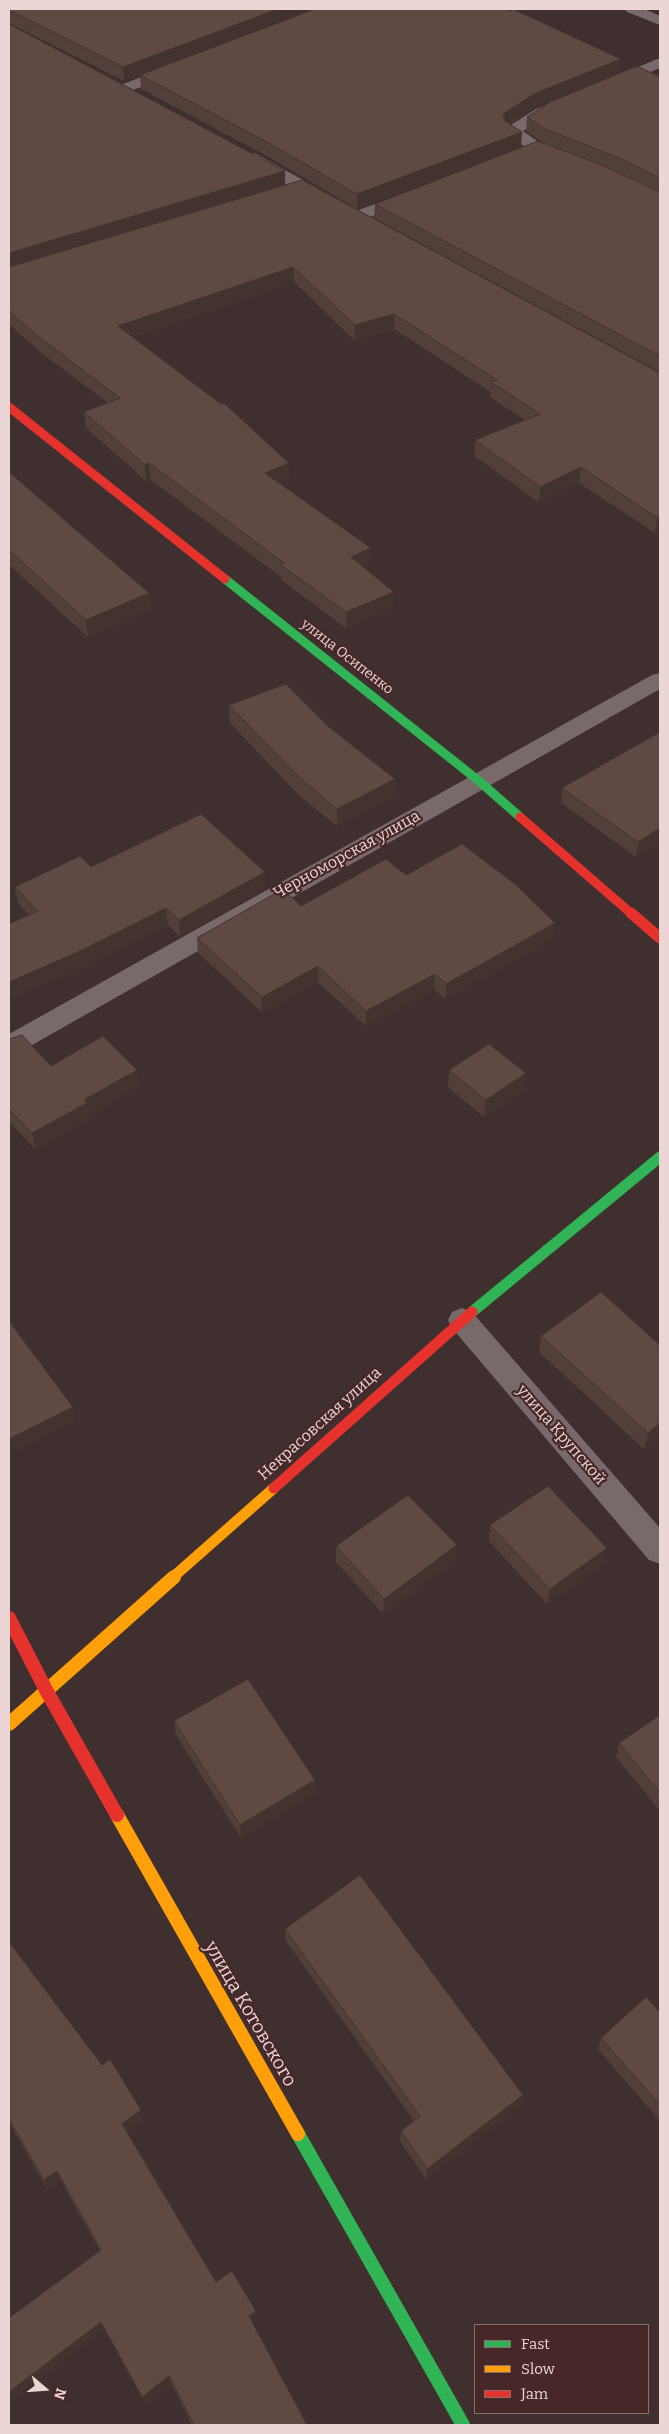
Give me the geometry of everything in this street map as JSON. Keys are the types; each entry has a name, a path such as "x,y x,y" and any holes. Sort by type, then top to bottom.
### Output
{"street":[{"path":"632,9 660,21"},
{"path":"596,90 660,63"},
{"path":"123,89 187,64"},
{"path":"105,80 140,98"},
{"path":"555,155 537,148 512,131 542,112 578,97"},
{"path":"492,165 537,148"},
{"path":"243,152 303,188 374,226"},
{"path":"284,193 303,188"},
{"path":"356,217 419,193"},
{"name":"улица Осипенко","path":"9,407 478,781 660,938"},
{"name":"Черноморская улица","path":"9,1046 660,680"},
{"name":"Некрасовская улица","path":"9,1724 462,1320 660,1157"},
{"name":"улица Крупской","path":"462,1320 660,1550"},
{"name":"улица Котовского","path":"9,1618 46,1690 463,2425"}],"building":[{"path":"9,9 278,9 123,67"},
{"path":"315,9 505,9 510,11 513,9 621,59 536,93 506,112 503,116 505,121 522,132 357,194 267,142 140,75"},
{"path":"9,24 285,171 9,253"},
{"path":"637,66 660,77 660,178 617,157 545,129 527,117 550,102"},
{"path":"538,141 604,166 660,192 660,356 375,204"},
{"path":"302,180 660,373 660,516 657,518 581,467 540,487 475,440 540,414 491,382 497,380 394,314 355,325 293,267 118,326 221,404 224,403 289,463 265,473 371,548 351,557 394,592 346,612 281,565 284,563 149,463 145,465 84,412 120,398 34,333 9,311 9,267"},
{"path":"9,472 149,593 86,620 9,550"},
{"path":"286,684 329,727 395,779 337,809 300,778 229,705"},
{"path":"660,732 660,828 638,842 562,788"},
{"path":"201,814 265,872 179,920 166,908 78,952 9,982 9,924 38,911 15,887 80,856 91,867"},
{"path":"462,844 515,884 555,923 446,984 435,974 366,1011 318,966 262,997 197,938 283,889 301,906 386,859 406,875"},
{"path":"22,1035 51,1066 103,1036 137,1070 84,1100 87,1103 32,1133 9,1109 9,1039"},
{"path":"489,1044 526,1073 486,1100 449,1070"},
{"path":"601,1292 660,1345 660,1423 648,1433 541,1336"},
{"path":"9,1321 73,1407 9,1439"},
{"path":"548,1486 607,1548 550,1589 490,1525"},
{"path":"408,1495 457,1545 384,1599 336,1546"},
{"path":"248,1679 315,1780 240,1825 174,1721"},
{"path":"660,1715 660,1793 619,1743"},
{"path":"360,1875 523,2095 427,2169 401,2131 420,2116 285,1929"},
{"path":"9,1942 102,2065 110,2059 141,2110 122,2124 216,2282 232,2271 256,2311 249,2316 307,2425 194,2425 169,2376 142,2397 101,2322 9,2392 9,2318 101,2250 57,2171 44,2180 9,2119"},
{"path":"646,1997 660,2012 660,2105 601,2038"}],"traffic: fast":[{"path":"225,579 479,781 520,817"},
{"path":"472,1312 660,1157"},
{"path":"298,2134 463,2425"}],"traffic: slow":[{"path":"9,1724 274,1488"},
{"path":"117,1815 298,2134"}],"traffic: jam":[{"path":"9,407 225,579"},
{"path":"520,817 660,938"},
{"path":"274,1488 472,1312"},
{"path":"9,1618 46,1690 117,1815"}]}
